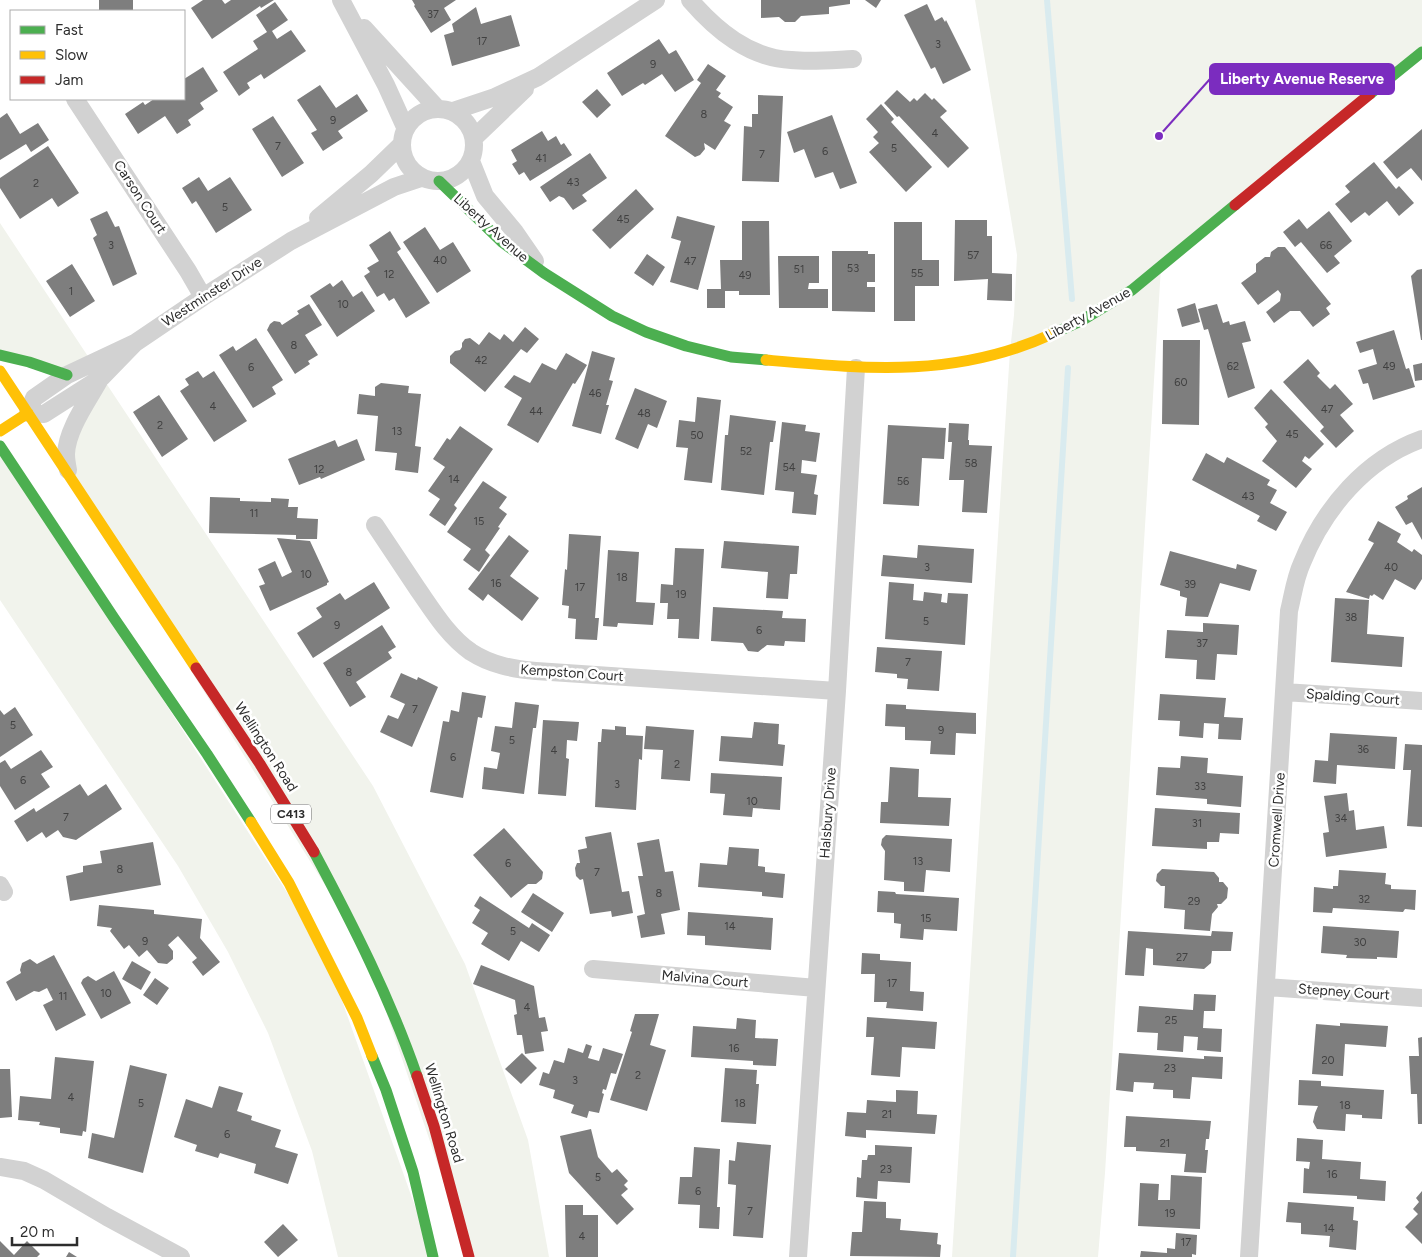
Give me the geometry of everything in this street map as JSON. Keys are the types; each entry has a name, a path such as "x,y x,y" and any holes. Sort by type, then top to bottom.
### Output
{"main road":[{"name":"Liberty Avenue","path":"439,181 502,242 544,273 612,316 646,332 686,346 731,357 856,368 916,368 974,360 1035,342 1089,317 1132,290 1422,52"},
{"path":"0,355 68,375"},
{"name":"Wellington Road","path":"0,371 275,788 314,851 365,949 416,1071 434,1126 469,1257"},
{"path":"0,431 28,413"},
{"name":"C413","path":"0,446 207,754 289,883 357,1018 386,1090 413,1172 433,1257"}],"street":[{"path":"403,135 416,116 424,111 444,109 495,97 538,77 656,0"},
{"path":"690,0 716,28 745,48 774,58 789,60 853,59"},
{"path":"344,3 404,74 444,109 462,117 469,126 474,138 473,154 471,161 457,176 439,181 421,178 409,167 404,156 403,135 344,3"},
{"path":"474,138 538,77"},
{"name":"Carson Court","path":"76,100 188,271 202,296"},
{"name":"Westminster Drive","path":"291,241 372,174 403,135"},
{"name":"Liberty Avenue","path":"471,161 485,196 515,232 544,273"},
{"name":"Westminster Drive","path":"102,377 44,414 28,413 34,398 68,375 134,343 202,296 291,241 394,187 421,178"},
{"name":"Westminster Drive","path":"68,474 66,454 69,440 79,416 102,377 134,343"},
{"name":"Halsbury Drive","path":"798,1257 837,691 856,368"},
{"name":"Cromwell Drive","path":"1249,1257 1289,611 1301,564 1320,528 1345,493 1359,478 1396,450 1422,438"},
{"name":"Kempston Court","path":"375,525 440,622 455,639 471,652 490,662 513,669 536,671 837,691"},
{"name":"Spalding Court","path":"1284,692 1422,701"},
{"name":"Malvina Court","path":"593,969 816,988"},
{"name":"Stepney Court","path":"1266,987 1422,998"},
{"path":"0,1167 24,1171 44,1180 181,1257"}],"shaded area":[{"path":"975,0 1422,0 1422,52 1161,267 1105,1173 1098,1257 952,1257 1017,255"},
{"path":"0,223 93,364 67,375 0,355"},
{"path":"102,377 373,786 465,964 528,1140 549,1257 469,1257 365,949 68,474 69,440"},
{"path":"0,446 324,950 433,1257 338,1257 312,1151 268,1033 228,952 178,866 0,600"}],"building":[{"path":"99,0 133,0 133,10 99,10"},
{"path":"203,0 222,0 225,4 231,0 274,0 261,8 260,6 212,39 191,8"},
{"path":"412,0 456,0 444,8 451,20 431,33"},
{"path":"761,0 850,0 850,4 829,7 829,14 801,16 795,22 785,22 779,17 761,18"},
{"path":"865,0 881,0 876,8"},
{"path":"275,2 288,20 272,31 277,39 291,30 306,51 264,79 261,74 247,83 250,88 239,96 223,72 258,49 253,41 267,32 256,15"},
{"path":"927,4 935,21 942,17 945,22 946,20 971,70 943,84 935,67 931,69 904,15"},
{"path":"476,7 481,24 511,15 520,46 452,66 444,35 454,32 452,24"},
{"path":"659,39 669,54 676,50 694,80 675,92 662,74 622,96 607,73"},
{"path":"708,64 726,76 716,90 721,93 718,97 733,107 724,121 731,125 715,150 704,143 705,149 700,155 695,157 665,136 701,83 697,80"},
{"path":"203,67 218,91 200,103 204,109 188,120 191,125 177,134 165,116 138,134 125,114 143,102 145,105 152,100 185,100 185,78"},
{"path":"320,85 336,108 357,94 368,111 338,131 343,138 323,151 311,133 317,130 297,100"},
{"path":"597,89 611,105 597,118 582,102"},
{"path":"897,90 910,102 914,98 917,101 925,93 932,100 934,98 947,111 940,117 969,148 948,168 899,116 897,117 884,103"},
{"path":"758,95 783,96 779,182 742,181 744,126 752,127 752,114 758,114"},
{"path":"881,104 894,119 891,122 932,167 906,192 869,152 879,143 873,137 878,132 866,119"},
{"path":"7,113 20,134 38,123 49,140 31,152 26,144 0,160 0,118"},
{"path":"832,115 857,183 840,189 833,172 815,178 804,149 794,153 787,132"},
{"path":"273,116 304,163 282,177 252,129"},
{"path":"1422,129 1422,181 1411,168 1397,179 1383,162"},
{"path":"542,131 548,141 556,136 561,145 564,143 572,155 530,181 524,172 519,175 512,164 517,161 511,150"},
{"path":"48,146 79,193 58,207 52,198 20,219 0,188 0,178"},
{"path":"590,153 607,178 582,195 587,201 573,210 564,198 559,196 550,202 540,187"},
{"path":"1374,162 1396,189 1399,186 1414,203 1399,216 1387,201 1369,216 1365,212 1351,223 1335,204 1350,192 1345,186"},
{"path":"199,177 208,191 230,177 252,210 216,233 196,201 192,204 182,188"},
{"path":"636,189 654,209 610,249 592,230"},
{"path":"107,211 115,227 119,226 137,274 113,286 93,238 97,235 90,219"},
{"path":"1329,211 1352,241 1334,256 1340,263 1327,273 1301,242 1295,247 1283,232 1299,219 1307,229"},
{"path":"677,216 715,226 698,290 670,282 681,241 671,238"},
{"path":"955,220 987,220 987,236 992,236 992,273 1012,274 1012,301 987,300 988,279 954,281"},
{"path":"742,221 769,221 770,295 739,295 739,291 725,291 725,308 707,308 707,289 721,289 720,260 742,260"},
{"path":"894,222 922,222 922,260 939,260 939,286 915,286 915,321 894,321"},
{"path":"425,227 440,250 453,242 471,271 437,293 403,242"},
{"path":"390,231 401,249 397,252 430,303 406,318 394,298 389,301 384,293 377,297 364,276 370,272 367,268 379,261 369,245"},
{"path":"1278,247 1285,247 1331,304 1326,308 1330,314 1313,327 1300,311 1290,311 1274,323 1266,312 1280,301 1281,294 1278,290 1258,305 1241,283 1256,272 1256,264 1265,257 1270,257 1271,252"},
{"path":"832,251 868,251 868,254 875,254 875,282 867,282 867,287 875,287 875,312 832,311"},
{"path":"647,254 665,267 653,286 634,273"},
{"path":"778,256 819,256 819,283 809,283 808,289 828,289 828,308 779,308"},
{"path":"72,264 95,301 70,317 46,281"},
{"path":"1422,269 1421,340 1411,276 1417,270"},
{"path":"342,280 353,297 362,291 375,311 337,337 310,296 330,283 333,287"},
{"path":"1195,303 1200,322 1182,327 1177,309"},
{"path":"309,304 322,325 305,335 318,355 308,361 310,364 295,374 267,330 274,321 280,322 282,325 299,314 297,311"},
{"path":"1217,304 1223,323 1229,321 1230,325 1245,321 1251,341 1242,343 1255,388 1228,398 1208,329 1204,330 1198,309"},
{"path":"525,327 539,339 527,353 521,349 485,392 450,363 450,356 455,351 460,350 465,339 470,338 479,345 489,332 500,340 504,334 513,342"},
{"path":"1394,330 1406,369 1409,368 1415,387 1373,400 1368,383 1363,384 1358,370 1377,364 1373,349 1360,353 1356,342"},
{"path":"256,338 283,380 272,387 276,394 253,408 219,355 233,346 236,351"},
{"path":"1163,340 1200,340 1199,425 1162,424"},
{"path":"592,351 615,358 609,380 613,381 606,405 609,405 601,434 572,426"},
{"path":"566,353 587,365 575,384 573,383 538,443 507,425 522,398 504,387 514,375 530,383 542,363 556,370"},
{"path":"1308,359 1320,373 1317,376 1330,389 1335,384 1353,404 1340,415 1354,431 1336,448 1320,431 1324,427 1283,382"},
{"path":"1422,363 1422,380 1415,381 1413,365"},
{"path":"198,371 203,378 214,371 247,421 214,442 180,391 189,385 185,379"},
{"path":"381,383 409,386 408,393 421,394 415,446 421,447 418,473 395,470 397,453 375,451 378,416 357,414 359,394 375,396 375,387"},
{"path":"635,388 667,401 657,428 648,424 638,449 615,439"},
{"path":"1271,389 1324,444 1309,459 1305,456 1302,461 1312,469 1296,488 1262,461 1277,441 1265,427 1268,424 1254,408"},
{"path":"159,395 188,439 162,457 133,412"},
{"path":"697,397 721,400 712,483 684,480 688,448 676,447 679,420 695,422"},
{"path":"730,415 776,421 773,442 770,442 764,495 721,490 725,435 728,435"},
{"path":"782,422 806,425 805,431 820,433 816,462 802,460 801,473 817,475 814,494 818,495 816,515 792,513 794,492 775,490"},
{"path":"949,423 969,424 969,445 992,446 987,513 962,512 964,480 949,480 952,442 948,442"},
{"path":"888,425 946,428 944,459 922,458 919,506 883,504"},
{"path":"460,426 493,449 454,505 457,508 445,526 429,515 440,499 428,491 445,467 433,459 447,438 450,440"},
{"path":"357,439 365,460 321,479 320,477 299,485 288,459 335,440 338,447"},
{"path":"1206,453 1224,463 1227,457 1270,480 1267,485 1277,490 1270,503 1287,512 1276,531 1257,521 1260,516 1192,480"},
{"path":"483,481 507,497 499,508 507,514 485,550 490,555 479,572 463,560 471,549 447,532"},
{"path":"1422,487 1422,540 1412,522 1406,525 1395,507 1408,499 1407,496"},
{"path":"210,497 240,498 240,501 271,502 271,498 289,499 288,507 298,507 297,518 318,519 317,539 296,539 296,535 209,533"},
{"path":"1378,521 1401,534 1397,542 1412,552 1414,549 1422,555 1422,579 1415,590 1395,579 1383,600 1374,594 1370,595 1369,599 1346,592 1374,543 1368,540"},
{"path":"569,534 601,536 595,618 599,618 597,640 575,639 576,619 568,618 569,606 562,605 565,569 567,570"},
{"path":"509,535 529,551 510,576 539,598 522,621 488,594 483,601 468,589"},
{"path":"277,538 310,541 329,582 327,585 270,611 259,586 265,584 258,569 275,561 282,577 292,572"},
{"path":"724,541 799,546 797,574 790,574 788,599 766,598 768,572 721,568"},
{"path":"918,545 974,549 972,583 881,576 883,555 917,558"},
{"path":"675,548 704,549 699,639 678,638 679,619 667,619 668,603 660,603 661,584 673,585"},
{"path":"608,550 639,552 636,602 655,603 653,625 618,623 617,627 603,626"},
{"path":"1170,551 1236,569 1237,564 1257,570 1250,591 1220,583 1208,617 1185,616 1187,598 1180,596 1180,591 1160,585"},
{"path":"374,582 390,608 313,658 297,633 322,617 316,608 340,593 345,600"},
{"path":"889,582 914,584 913,600 923,601 924,592 942,594 941,602 947,603 948,593 968,594 965,645 885,639"},
{"path":"1335,598 1369,600 1367,634 1404,637 1402,667 1331,662"},
{"path":"713,607 783,611 782,618 806,619 805,642 785,641 784,646 767,645 758,652 748,651 743,643 711,641"},
{"path":"1203,623 1239,625 1237,655 1217,654 1215,680 1196,679 1197,660 1165,658 1167,630 1203,632"},
{"path":"382,625 396,647 388,652 392,658 356,682 366,697 350,707 323,663"},
{"path":"877,647 942,651 939,691 907,689 908,679 897,678 897,674 875,672"},
{"path":"401,673 417,680 418,677 438,687 412,747 380,732 388,715 398,719 405,704 390,697"},
{"path":"462,692 486,696 482,718 478,717 463,798 430,792 443,721 449,722 451,710 459,712"},
{"path":"1160,694 1226,698 1224,717 1243,718 1241,740 1218,739 1219,724 1204,723 1203,738 1179,736 1180,721 1158,720"},
{"path":"515,702 539,705 536,728 533,728 524,794 482,789 484,767 497,769 500,753 491,751 495,726 512,728"},
{"path":"886,704 906,705 906,709 976,713 976,734 956,733 955,755 930,754 931,741 905,740 905,727 885,726"},
{"path":"15,707 33,735 0,757 0,710 4,715"},
{"path":"543,720 579,722 577,741 567,740 566,758 569,759 566,796 538,794"},
{"path":"754,722 779,724 778,744 785,745 783,766 719,761 721,736 752,738"},
{"path":"615,726 626,727 626,735 643,736 642,760 639,759 636,810 595,807 598,742 601,742 602,729 615,730"},
{"path":"646,726 694,730 690,781 661,779 663,750 644,749"},
{"path":"1330,733 1397,737 1395,769 1337,765 1336,784 1313,782 1315,760 1328,761"},
{"path":"1405,744 1422,745 1422,827 1407,826 1411,770 1403,770"},
{"path":"41,750 53,767 41,774 50,787 15,810 0,786 0,763 5,760 11,769"},
{"path":"1181,756 1208,758 1207,773 1243,776 1241,807 1207,804 1207,799 1156,795 1158,767 1180,768"},
{"path":"890,767 919,769 918,797 951,798 949,826 880,823 881,802 888,802"},
{"path":"711,773 782,777 780,810 753,808 752,817 723,815 725,794 710,793"},
{"path":"80,784 88,796 106,784 122,809 76,840 63,837 58,830 46,838 42,832 27,842 14,821 34,808 36,812"},
{"path":"1347,793 1349,811 1354,810 1356,830 1384,826 1387,848 1326,857 1323,833 1329,832 1324,796"},
{"path":"1155,808 1240,813 1239,834 1220,833 1219,842 1207,842 1207,849 1152,846"},
{"path":"504,828 543,872 542,879 536,884 528,884 511,898 473,855"},
{"path":"611,832 622,892 629,891 633,913 612,917 611,911 590,914 583,879 580,880 576,876 575,868 577,863 580,863 578,850 587,848 585,837"},
{"path":"886,835 952,839 950,872 926,870 924,892 904,891 904,882 884,880 885,851 881,845 882,839"},
{"path":"659,839 665,872 673,871 680,910 661,914 665,934 641,938 637,916 645,914 638,876 643,876 637,843"},
{"path":"153,842 161,885 70,901 66,876 83,872 83,866 102,863 100,851"},
{"path":"729,847 759,849 758,866 765,867 765,872 785,874 783,898 762,896 762,892 698,887 700,863 727,865"},
{"path":"1162,869 1214,872 1219,878 1219,882 1223,882 1228,888 1227,898 1221,904 1217,904 1218,907 1212,914 1210,931 1184,929 1185,910 1164,908 1165,886 1161,886 1156,881 1157,874"},
{"path":"1339,870 1386,873 1385,884 1391,885 1391,889 1416,890 1415,910 1405,909 1403,912 1333,908 1332,913 1313,912 1314,887 1333,889 1333,886 1338,886"},
{"path":"878,891 959,898 957,931 924,929 923,940 900,938 901,924 894,923 894,913 877,912"},
{"path":"533,893 564,913 552,932 521,912"},
{"path":"480,896 529,928 532,923 550,935 539,952 521,941 509,961 481,944 488,933 472,923 480,910 474,906"},
{"path":"99,905 154,910 154,914 202,919 200,938 220,962 203,976 192,962 197,958 178,936 168,945 173,951 173,959 167,964 158,963 147,950 139,957 129,945 124,949 110,931 112,928 97,926"},
{"path":"688,912 773,918 771,950 705,945 705,936 687,935"},
{"path":"1323,926 1399,931 1397,958 1346,958 1347,955 1321,953"},
{"path":"1128,931 1211,936 1212,931 1233,932 1231,951 1212,951 1211,963 1204,969 1153,965 1153,949 1146,948 1144,976 1125,975"},
{"path":"862,953 880,954 880,960 911,962 910,991 924,992 923,1011 886,1008 887,1002 874,1002 875,974 861,974"},
{"path":"54,955 86,1015 56,1031 43,1005 53,1000 47,988 39,992 34,991 16,1001 6,982 21,973 22,963 30,959 37,964"},
{"path":"132,961 151,972 141,990 122,979"},
{"path":"481,965 534,986 539,1018 545,1017 548,1031 541,1032 544,1051 525,1054 522,1035 517,1035 514,1015 517,1014 515,1000 473,984"},
{"path":"114,971 131,1003 101,1019 81,983 88,976 96,981"},
{"path":"155,978 169,988 157,1005 143,995"},
{"path":"1194,994 1216,995 1215,1011 1204,1011 1203,1028 1222,1029 1221,1052 1197,1050 1198,1037 1184,1036 1183,1052 1157,1050 1158,1033 1137,1032 1139,1006 1193,1010"},
{"path":"635,1014 659,1014 650,1045 666,1050 647,1111 610,1100 632,1032 630,1031"},
{"path":"867,1017 937,1022 935,1049 902,1047 900,1077 871,1075 874,1037 866,1037"},
{"path":"737,1018 756,1020 755,1038 778,1039 776,1066 753,1065 753,1061 691,1057 693,1026 736,1029"},
{"path":"1340,1023 1388,1026 1386,1047 1345,1044 1343,1076 1312,1074 1316,1024 1340,1026"},
{"path":"1422,1037 1422,1124 1418,1124 1417,1094 1411,1094 1409,1056 1419,1056 1418,1038"},
{"path":"586,1044 592,1046 588,1058 599,1061 603,1048 623,1054 616,1074 611,1073 606,1090 603,1089 602,1093 604,1094 599,1113 589,1111 587,1118 571,1113 574,1105 553,1098 555,1090 539,1085 543,1072 549,1074 554,1060 564,1063 568,1048 583,1053"},
{"path":"522,1053 537,1068 521,1084 505,1069"},
{"path":"1119,1053 1204,1059 1204,1056 1223,1057 1222,1079 1192,1077 1190,1099 1173,1098 1173,1090 1153,1089 1154,1083 1134,1082 1133,1092 1116,1090"},
{"path":"55,1057 94,1061 86,1132 83,1131 82,1136 60,1133 60,1128 39,1125 40,1122 18,1120 20,1096 51,1099"},
{"path":"130,1065 167,1074 143,1173 88,1158 92,1133 114,1138"},
{"path":"725,1068 757,1070 756,1084 759,1084 756,1124 721,1122"},
{"path":"0,1069 10,1069 12,1117 0,1118"},
{"path":"1299,1080 1321,1081 1321,1086 1384,1090 1382,1119 1362,1118 1362,1115 1346,1114 1345,1131 1317,1129 1313,1122 1318,1106 1298,1105"},
{"path":"219,1086 243,1093 237,1111 252,1116 251,1120 281,1130 275,1147 298,1154 288,1184 254,1173 256,1164 220,1153 218,1158 195,1151 197,1145 174,1137 186,1099 212,1108"},
{"path":"896,1090 918,1091 917,1114 937,1115 935,1134 866,1130 866,1138 845,1136 847,1112 866,1113 867,1100 896,1102"},
{"path":"1126,1116 1211,1121 1209,1139 1206,1139 1205,1150 1208,1150 1206,1173 1184,1172 1186,1154 1136,1151 1136,1147 1124,1147"},
{"path":"591,1129 598,1157 612,1173 617,1169 628,1181 624,1185 628,1189 621,1195 634,1209 617,1225 569,1173 560,1136"},
{"path":"1297,1138 1323,1140 1322,1159 1361,1162 1360,1179 1386,1181 1385,1201 1357,1199 1357,1196 1303,1193 1304,1168 1309,1169 1310,1162 1296,1161"},
{"path":"737,1142 771,1145 763,1238 733,1236 736,1185 728,1184 729,1160 735,1161"},
{"path":"875,1145 912,1147 910,1183 878,1181 877,1199 856,1197 857,1177 861,1178 862,1160 867,1160 868,1155 875,1155"},
{"path":"694,1147 720,1149 717,1207 720,1207 719,1229 699,1228 700,1205 678,1204 680,1177 692,1177"},
{"path":"1171,1175 1202,1177 1200,1229 1138,1226 1140,1183 1159,1184 1158,1200 1170,1200"},
{"path":"1422,1191 1422,1244 1405,1227 1418,1214 1413,1209 1419,1202 1416,1198"},
{"path":"864,1201 886,1202 886,1218 901,1219 900,1230 938,1233 937,1244 941,1245 940,1257 850,1256 852,1232 862,1232"},
{"path":"1288,1202 1354,1207 1353,1220 1358,1221 1356,1250 1329,1247 1330,1236 1301,1234 1301,1223 1286,1222"},
{"path":"565,1205 583,1205 583,1215 598,1215 598,1257 566,1257"},
{"path":"283,1224 298,1240 278,1257 264,1242"},
{"path":"1176,1233 1197,1235 1196,1255 1192,1254 1192,1257 1140,1257 1141,1251 1167,1253 1167,1248 1175,1249"},
{"path":"0,1241 14,1255 27,1241 40,1254 37,1257 0,1257"},
{"path":"69,1252 77,1257 66,1257"}],"waterway":[{"path":"1047,0 1072,299"},
{"path":"1013,1257 1068,368"}],"traffic: fast":[{"path":"1370,94 1422,52"},
{"path":"439,181 502,242 544,273 612,316 646,332 686,346 731,357 766,360"},
{"path":"1052,334 1081,321 1132,290 1235,205"},
{"path":"0,355 29,362 67,375"},
{"path":"0,446 251,822"},
{"path":"314,852 370,962 395,1018 417,1076"},
{"path":"372,1056 386,1090 413,1172 433,1257"}],"traffic: slow":[{"path":"766,360 876,367 946,364 981,358 1016,348 1052,334"},
{"path":"0,371 196,668"},
{"path":"0,431 28,413"},
{"path":"251,822 289,883 357,1018 372,1056"}],"traffic: jam":[{"path":"1235,205 1370,94"},
{"path":"196,668 260,764 314,852"},
{"path":"417,1076 434,1126 469,1257"}],"place":[{"name":"Liberty Avenue Reserve","path":"1159,136"}]}
